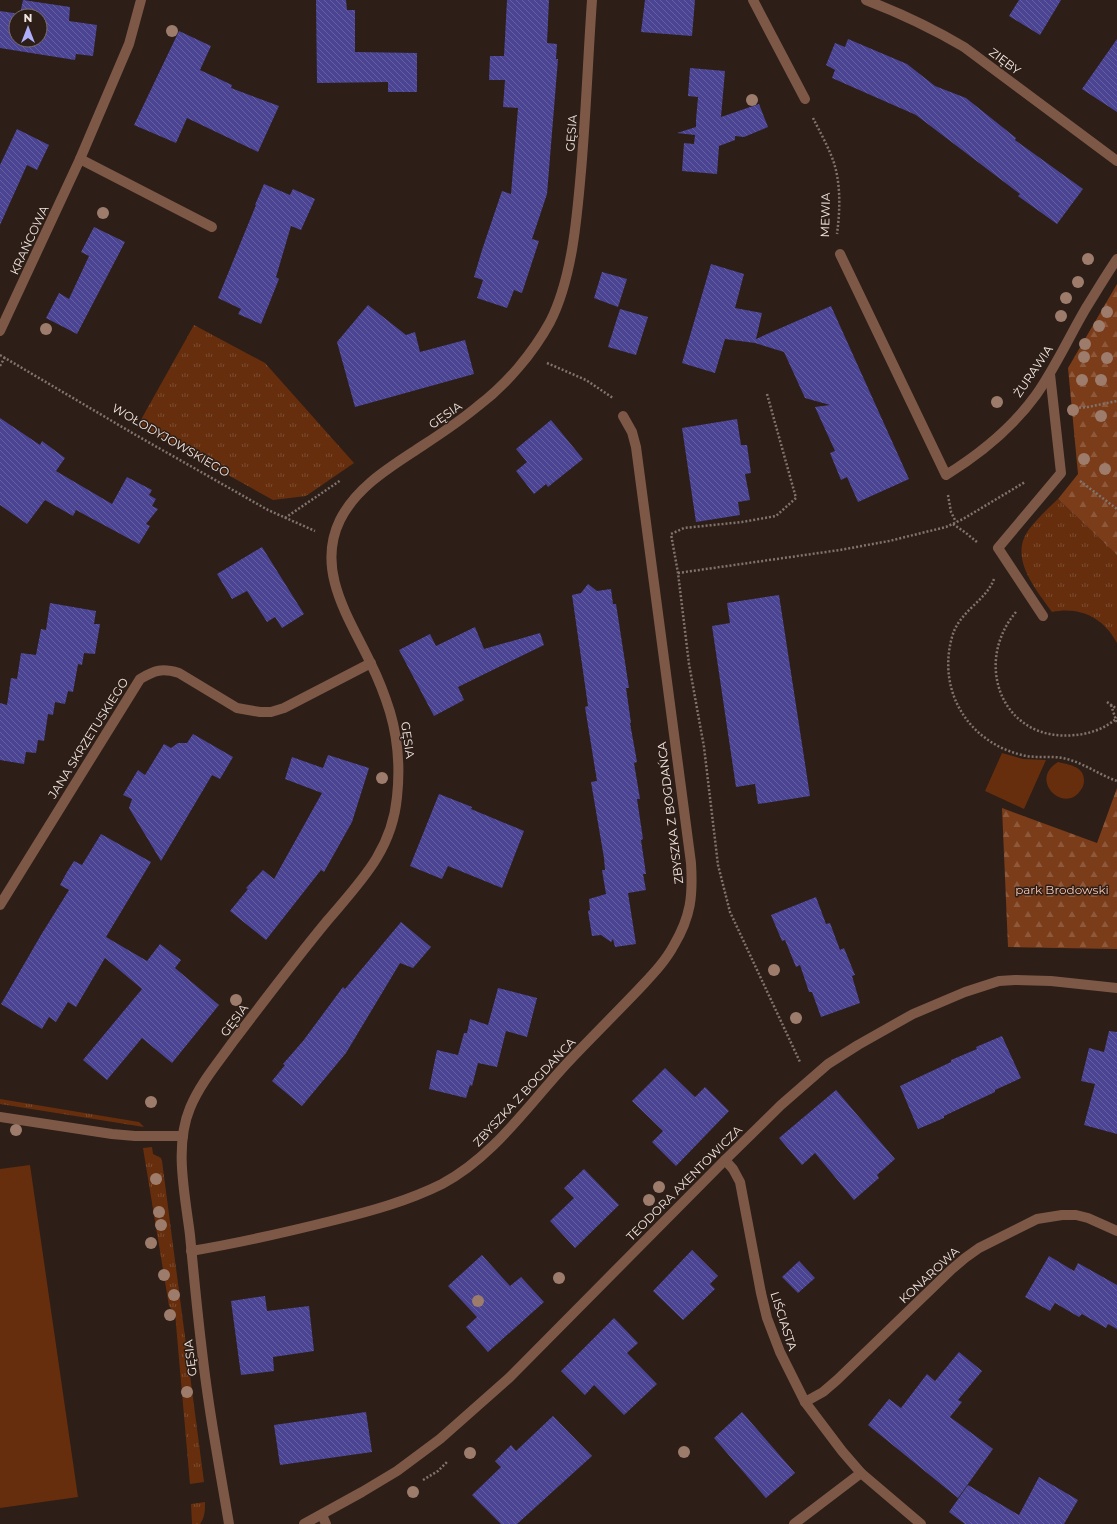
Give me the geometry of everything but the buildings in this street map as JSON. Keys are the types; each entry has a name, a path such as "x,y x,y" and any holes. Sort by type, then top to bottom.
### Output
{"street":[{"name":"KRAŃCOWA","path":"1,326 80,159 129,44 141,0"},
{"name":"GĘSIA","path":"229,1524 208,1395 191,1251 182,1158 184,1125 190,1107 209,1076 253,1015 327,921 368,874 377,860 389,834 397,799 397,749 391,715 371,663 343,609 335,585 332,567 333,539 340,520 351,503 371,482 390,467 460,421 486,401 528,355 550,320 559,299 566,274 577,221 583,152 592,0"},
{"path":"753,0 805,99"},
{"name":"ZIĘBY","path":"866,0 903,14 938,31 964,47 1117,161"},
{"path":"80,159 212,228"},
{"path":"840,254 946,475"},
{"name":"ŻURAWIA","path":"946,475 968,461 991,443 1035,396 1050,374 1087,307 1117,260"},
{"path":"1043,616 998,548 1061,473 1050,374"},
{"name":"ZBYSZKA Z BOGDAŃCA","path":"191,1251 282,1233 374,1210 424,1192 457,1176 471,1166 495,1144 570,1061 649,978 674,946 690,910 692,892 691,863 636,447 632,432 623,416"},
{"name":"JANA SKRZETUSKIEGO","path":"0,905 140,679 150,673 160,670 169,670 179,673 238,708 249,711 271,712 284,708 371,663"},
{"name":"TEODORA AXENTOWICZA","path":"304,1524 324,1520 397,1471 440,1439 509,1378 725,1160 781,1105 828,1064 891,1026 946,1000 985,985 1015,980 1117,988"},
{"path":"0,1117 119,1135 183,1136"},
{"name":"LIŚCIASTA","path":"725,1160 733,1169 740,1182 767,1318 780,1352 805,1402 842,1451 861,1473 921,1524"},
{"name":"KONAROWA","path":"805,1402 823,1392 837,1380 952,1269 979,1248 1037,1219 1056,1216 1076,1215 1088,1218 1117,1231"},
{"path":"794,1524 861,1473"}],"path":[{"name":"MEWIA","path":"805,99 834,162 839,185 840,212 836,236 840,254"},
{"name":"WOŁODYJOWSKIEGO","path":"0,355 134,434 268,510 333,539"},
{"path":"528,355 586,380 613,398 623,416"},
{"path":"0,366 5,357"},
{"path":"767,394 796,498 776,516 742,522 684,528 671,534 678,573 689,664 704,747 718,865 730,912 810,1080"},
{"path":"1054,409 1088,407 1117,401"},
{"path":"1061,473 1074,476 1117,509"},
{"path":"946,475 951,512 956,522"},
{"path":"285,518 344,478"},
{"path":"678,573 840,550 888,541 946,527 1027,480"},
{"path":"953,524 966,532 980,545 998,548 995,577 991,587 969,609 960,621 952,636 948,654 948,674 953,694 960,712 972,727 986,740 1004,750 1024,756 1065,758 1084,764 1108,778 1117,781"},
{"path":"1032,599 1016,612 1008,622 1002,633 998,646 995,661 995,673 998,684 1009,708 1020,720 1033,729 1050,734 1067,736 1094,732 1116,719"},
{"path":"1106,702 1117,709"},
{"path":"1111,705 1117,723"},
{"path":"418,1483 438,1471 448,1460"}],"green space":[{"path":"1117,284 1117,555 1058,499 1078,474 1068,368"},
{"path":"194,325 265,363 354,463 306,496 273,500 138,425"},
{"path":"1058,499 1117,555 1117,643 1112,634 1105,627 1090,616 1072,611 1052,612 1026,572 1021,550 1024,539 1033,524"},
{"path":"1002,753 1023,759 1046,760 1024,809 985,791"},
{"path":"1058,762 1071,765 1079,769 1083,775 1083,787 1073,797 1066,799 1058,797 1052,792 1048,785 1047,777 1050,769"},
{"name":"park Brodowski","path":"1117,788 1117,949 1008,947 1002,808 1097,843"},
{"path":"0,1099 139,1122 144,1127 0,1104"},
{"path":"152,1147 153,1154 161,1158 162,1161 204,1482 190,1484 175,1313 169,1306 143,1148"},
{"path":"30,1165 78,1497 0,1508 0,1169"},
{"path":"205,1502 202,1521 200,1524 192,1524 191,1504"}]}
